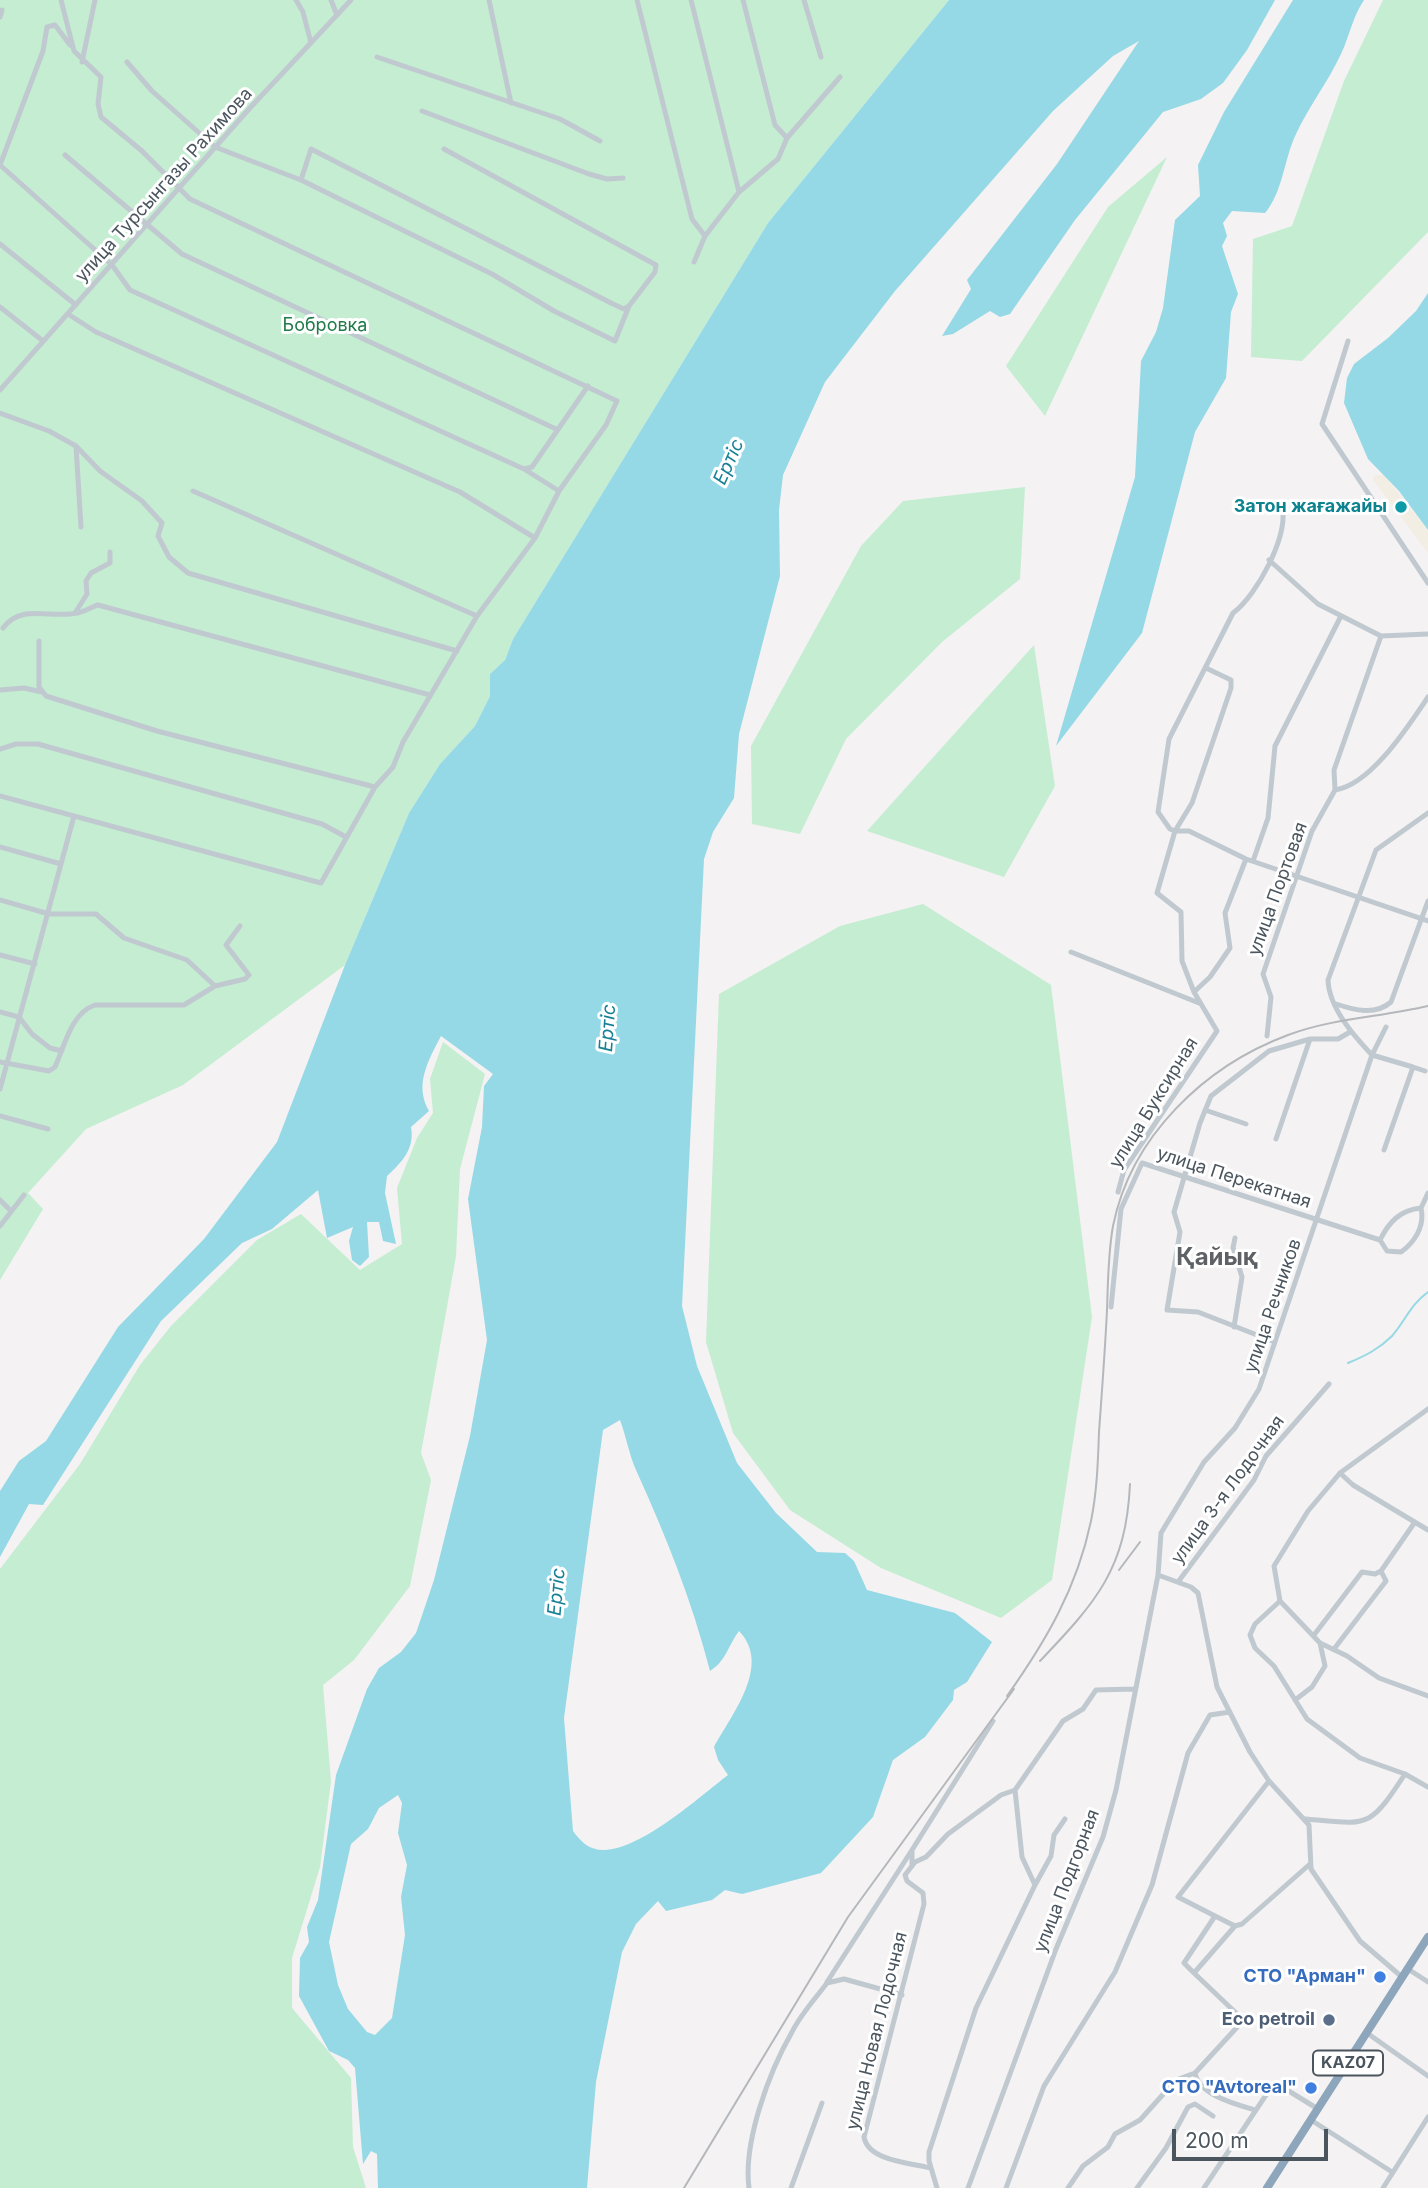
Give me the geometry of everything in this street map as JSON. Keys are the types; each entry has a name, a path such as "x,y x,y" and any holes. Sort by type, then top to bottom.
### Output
{"highway":[{"name":"KAZ07","path":"1268,2188 1428,1937"}],"street":[{"path":"61,0 74,51"},
{"path":"82,62 95,0"},
{"path":"296,0 303,12 311,43"},
{"path":"331,0 337,15"},
{"name":"улица Турсынгазы Рахимова","path":"0,390 351,0"},
{"path":"489,0 511,103"},
{"path":"637,0 692,219 705,236"},
{"path":"691,0 739,192"},
{"path":"743,0 775,125 787,138"},
{"path":"804,0 821,57"},
{"path":"0,796 321,884 375,788 393,767 403,742 477,616 535,538 559,491 606,425 617,401 200,206 180,190 142,150 101,117 98,104 101,78 82,62 59,28 51,23 47,27 43,51 0,165 112,265 130,290 524,469 559,491"},
{"path":"377,57 560,119 600,141"},
{"path":"127,62 152,91 215,148 301,180 492,274 554,311 615,341 629,306 655,272 656,265 444,149"},
{"path":"694,262 705,236 739,192 778,159 787,138 840,77"},
{"path":"422,111 589,174 607,179 622,178"},
{"path":"301,180 311,149 613,304 624,309 629,306"},
{"path":"65,155 182,254 555,429"},
{"path":"0,244 76,305"},
{"path":"0,307 43,341"},
{"path":"68,314 96,332 460,492 535,538"},
{"path":"1348,341 1322,424 1428,583"},
{"path":"524,469 532,467 555,429 588,386"},
{"path":"0,413 50,431 76,446 100,471 142,501 163,523 158,536 163,548 188,573 457,651"},
{"path":"76,446 81,527"},
{"path":"193,491 477,616"},
{"path":"1282,506 1285,519 1269,560 1248,600 1233,613 1169,739 1158,812 1170,829 1189,831 1246,859 1424,921"},
{"path":"75,613 86,594 86,580 91,573 110,563 110,552"},
{"path":"1269,560 1306,596 1381,636 1428,634"},
{"path":"86,594 99,605 430,695"},
{"path":"2,628 9,619 21,615 75,613 99,605"},
{"path":"1253,861 1268,818 1275,746 1341,616"},
{"name":"улица Портовая","path":"1267,1036 1271,997 1263,974 1312,831 1335,790 1334,770 1381,636"},
{"path":"39,641 41,692"},
{"path":"1199,1003 1182,961 1181,912 1157,893 1175,831 1192,803 1231,688 1231,680 1206,668"},
{"path":"0,690 24,688 41,692 46,696 157,731 375,788"},
{"path":"1335,790 1349,786 1391,748 1428,697"},
{"path":"0,749 16,744 38,744 322,824 346,837"},
{"path":"1425,1071 1372,1055 1350,1032 1328,980 1376,850 1428,813"},
{"path":"0,1089 4,1063 35,964 74,816"},
{"path":"0,847 61,864"},
{"path":"1194,992 1210,977 1230,948 1226,913 1246,859"},
{"path":"0,900 49,914 89,913 103,917 124,938 187,960 215,986"},
{"path":"1336,1004 1355,1010 1374,1011 1391,1002 1424,921 1428,901"},
{"path":"4,1063 49,1071 55,1067 78,1016 84,1009 95,1005 184,1005 215,986 245,979 249,975 226,948 240,926"},
{"path":"1071,952 1199,1003"},
{"path":"0,956 35,964"},
{"name":"улица Буксирная","path":"1118,1192 1124,1170 1217,1031 1199,1003"},
{"path":"0,1012 19,1017 32,1034 50,1048 62,1051"},
{"name":"улица Речников","path":"1158,1575 1161,1533 1204,1462 1235,1428 1252,1403 1276,1342 1372,1055 1386,1027"},
{"path":"1276,1342 1198,1312 1167,1310 1180,1232 1174,1212 1205,1110 1215,1091 1256,1058 1286,1045 1310,1039 1338,1039 1350,1032"},
{"path":"1276,1139 1310,1039"},
{"path":"1384,1150 1413,1067"},
{"path":"1205,1110 1246,1124"},
{"path":"0,1116 48,1129"},
{"name":"улица Перекатная","path":"1111,1307 1121,1209 1142,1163 1185,1174 1380,1240 1383,1247 1392,1253 1406,1248 1421,1226 1421,1208"},
{"path":"1380,1240 1394,1219 1403,1212 1421,1208 1428,1192"},
{"path":"0,1226 24,1195"},
{"path":"0,1200 10,1211"},
{"path":"1234,1327 1242,1277 1233,1248 1235,1238"},
{"name":"улица 3-я Лодочная","path":"1178,1582 1254,1480 1271,1450 1329,1384"},
{"path":"1428,1409 1340,1473 1308,1511 1276,1562 1274,1574 1280,1601 1321,1643 1379,1678 1428,1696"},
{"path":"1340,1473 1353,1485 1428,1530"},
{"path":"1314,1635 1362,1573 1375,1574 1381,1571 1415,1522"},
{"path":"1334,1649 1386,1581 1381,1571"},
{"name":"улица 3-я Лодочная","path":"1158,1575 1196,1590 1200,1597 1217,1687 1269,1781 1305,1819"},
{"name":"улица Подгорная","path":"968,2188 1056,1949 1103,1837 1116,1790 1158,1575"},
{"path":"1280,1601 1255,1624 1250,1635 1255,1648 1274,1666 1307,1718 1360,1758 1405,1774 1428,1787"},
{"path":"1295,1700 1311,1687 1325,1666 1321,1643"},
{"path":"912,1866 980,1810 1001,1795 1015,1790 1063,1721 1083,1709 1096,1690 1135,1689"},
{"path":"1006,2188 1044,2085 1098,2002 1152,1885 1188,1753 1210,1715 1230,1712"},
{"path":"749,2188 747,2160 760,2108 794,2028 827,1983 993,1721"},
{"path":"1305,1819 1353,1824 1368,1818 1385,1804 1405,1774"},
{"path":"1235,1926 1178,1897 1269,1781"},
{"path":"1015,1790 1022,1857 1035,1885"},
{"path":"937,2188 929,2152 976,2008 1051,1856 1054,1835 1065,1819"},
{"path":"1305,1819 1311,1832 1310,1864 1360,1941 1405,1973 1428,1982"},
{"path":"912,1850 912,1866"},
{"path":"1194,1973 1235,1926 1253,1917 1290,1878 1310,1864"},
{"name":"улица Новая Лодочная","path":"912,1866 905,1878 919,1889 924,1899 865,2142 876,2154 931,2168"},
{"path":"1068,2188 1083,2166 1108,2147 1115,2134 1140,2120 1175,2080 1195,2073 1240,2024 1236,2013 1184,1963 1215,1916"},
{"path":"827,1983 844,1979 902,1995"},
{"path":"1367,2033 1428,2076"},
{"path":"1195,2073 1199,2084 1224,2100 1255,2110"},
{"path":"1204,2188 1269,2088 1275,2085 1318,2109"},
{"path":"791,2188 822,2103"},
{"path":"1137,2188 1166,2148 1188,2107 1195,2104 1213,2116"},
{"path":"1383,2188 1428,2117"},
{"path":"1311,2120 1392,2172"}],"green space":[{"name":"Бобровка","path":"0,0 949,0 768,223 513,639 505,660 490,674 490,696 475,726 440,764 409,813 345,965 183,1085 86,1129 28,1193 43,1209 0,1280"},
{"path":"1383,0 1428,0 1428,232 1302,361 1251,357 1253,239 1292,226 1344,81"},
{"path":"1167,157 1045,416 1006,366 1108,207"},
{"path":"1025,487 1020,579 942,642 846,739 800,834 752,824 751,746 861,546 903,501"},
{"path":"1034,645 1055,786 1004,877 867,831"},
{"path":"923,904 1051,985 1092,1317 1052,1580 1001,1618 881,1568 790,1510 733,1433 706,1342 719,994 840,926"},
{"path":"443,1042 485,1074 460,1169 456,1256 421,1453 431,1480 410,1586 354,1660 323,1685 331,1781 320,1867 292,1958 292,2008 351,2078 353,2147 366,2188 0,2188 0,1569 80,1464 140,1365 171,1326 257,1240 301,1214 360,1270 402,1244 397,1188 417,1138 433,1113 430,1079"}],"sand":[{"name":"Затон жағажайы","path":"1374,475 1384,475 1428,530 1428,553 1373,480"}],"water":[{"name":"Ертіс","path":"949,0 1275,0 1247,50 1223,83 1201,99 1163,112 1075,220 1010,314 1000,317 990,311 953,334 942,336 971,289 967,280 1057,164 1139,41 1113,56 1053,111 895,291 825,382 783,475 779,510 780,576 739,734 734,798 713,832 704,859 682,1306 697,1366 737,1463 776,1513 817,1552 845,1553 854,1561 867,1590 955,1613 992,1642 967,1682 954,1690 953,1700 925,1737 893,1760 873,1817 821,1873 742,1894 725,1890 712,1900 666,1911 658,1901 636,1924 622,1952 596,2082 587,2188 378,2188 377,2154 371,2151 363,2164 355,2068 348,2060 329,2051 299,1996 300,1958 309,1942 307,1927 318,1900 336,1775 367,1689 379,1668 401,1652 416,1633 434,1580 470,1436 487,1340 468,1199 482,1127 484,1086 493,1074 441,1036 424,1073 423,1092 429,1111 411,1127 409,1148 387,1176 385,1193 396,1244 383,1241 379,1222 367,1222 369,1257 360,1266 352,1260 349,1241 353,1227 327,1238 318,1190 272,1229 242,1243 161,1321 43,1505 29,1504 0,1557 0,1491 19,1461 46,1441 118,1327 204,1239 277,1142 345,965 409,813 440,764 475,726 490,696 490,674 505,660 513,639 768,223","holes":["620,1420 634,1464 687,1594 710,1671 723,1658 739,1631 748,1644 752,1659 746,1689 714,1747 718,1760 728,1775 652,1832 635,1841 604,1850 586,1845 573,1831 564,1718 603,1430","398,1795 402,1803 398,1833 407,1865 401,1897 405,1935 392,2018 375,2035 367,2032 348,2009 338,1985 329,1942 351,1844 368,1829 379,1808"]},
{"path":"1293,0 1364,0 1336,64 1296,134 1271,205 1265,213 1232,211 1223,223 1227,236 1222,246 1238,294 1231,312 1226,378 1195,432 1142,633 1056,746 1135,477 1141,361 1156,332 1163,308 1175,220 1200,196 1198,165 1224,112"},
{"path":"1428,293 1428,530 1399,491 1368,459 1344,403 1347,378 1354,364 1388,338 1416,311"}],"waterway":[{"path":"1348,1363 1372,1352 1387,1341 1428,1292"}],"railway":[{"path":"1007,1696 1035,1655 1058,1613 1085,1546 1097,1476 1111,1236 1122,1193 1136,1163 1154,1134 1176,1108 1201,1085 1257,1048 1305,1029 1428,1006"},
{"path":"1040,1661 1078,1620 1105,1582 1122,1539 1130,1484"},
{"path":"1119,1570 1140,1542"},
{"path":"684,2188 848,1917 1014,1689"}],"place":[{"name":"Затон жағажайы","path":"1401,507"},
{"name":"СТО \"Арман\"","path":"1380,1977"},
{"name":"Eco petroil","path":"1329,2020"},
{"name":"СТО \"Avtoreal\"","path":"1311,2088"}],"district":[{"name":"Қайық","path":"1217,1258"}]}
